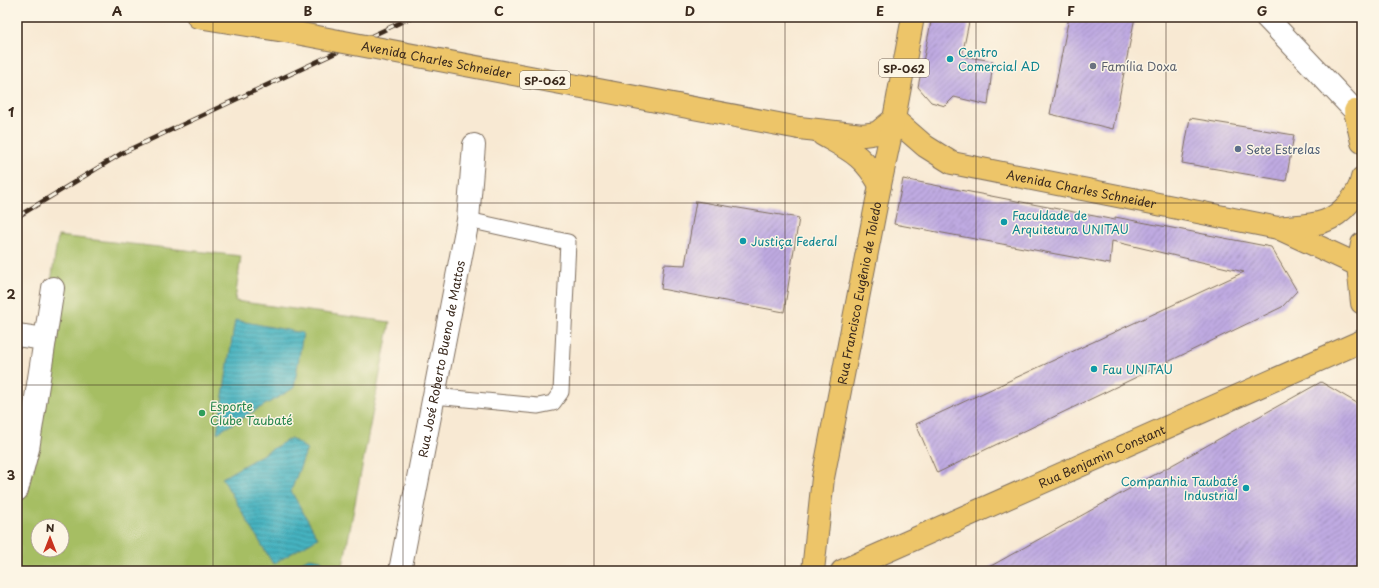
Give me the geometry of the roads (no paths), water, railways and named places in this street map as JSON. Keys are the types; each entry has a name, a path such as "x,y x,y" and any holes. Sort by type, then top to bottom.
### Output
{"main road":[{"name":"Avenida Charles Schneider","path":"198,17 356,43 807,129 863,136 877,133 894,118 924,146 952,163 1278,228 1358,265"},
{"name":"Rua Francisco Eugênio de Toledo","path":"813,571 823,478 913,17"},
{"path":"1358,114 1362,142"},
{"name":"Avenida Charles Schneider","path":"807,129 853,152 870,167 880,184"},
{"path":"1278,228 1325,221 1350,204 1361,184 1362,178"},
{"path":"1362,244 1358,265 1362,303"},
{"name":"Rua Benjamin Constant","path":"844,570 1362,341"},
{"path":"817,540 844,570"}],"street":[{"path":"1266,17 1358,114"},
{"name":"Rua José Roberto Bueno de Mattos","path":"400,571 468,220 474,145"},
{"path":"17,490 28,449 53,288"},
{"path":"17,335 46,339"}],"lane":[{"path":"434,396 538,406 553,403 561,392 568,242 468,220"}],"water":[{"path":"235,320 303,333 294,388 217,433"},
{"path":"291,438 307,449 291,491 318,538 273,564 222,478"},
{"path":"309,558 321,560 329,571 294,571 298,564"}],"railway":[{"path":"17,217 124,152 412,17"}],"place":[{"name":"Centro Comercial AD","path":"950,59"},
{"name":"Família Doxa","path":"1093,66"},
{"name":"Sete Estrelas","path":"1238,149"},
{"name":"Faculdade de Arquitetura UNITAU","path":"1004,222"},
{"name":"Justiça Federal","path":"743,241"},
{"name":"Fau UNITAU","path":"1094,369"},
{"name":"Esporte Clube Taubaté","path":"202,413"},
{"name":"Companhia Taubaté Industrial","path":"1246,488"}]}
